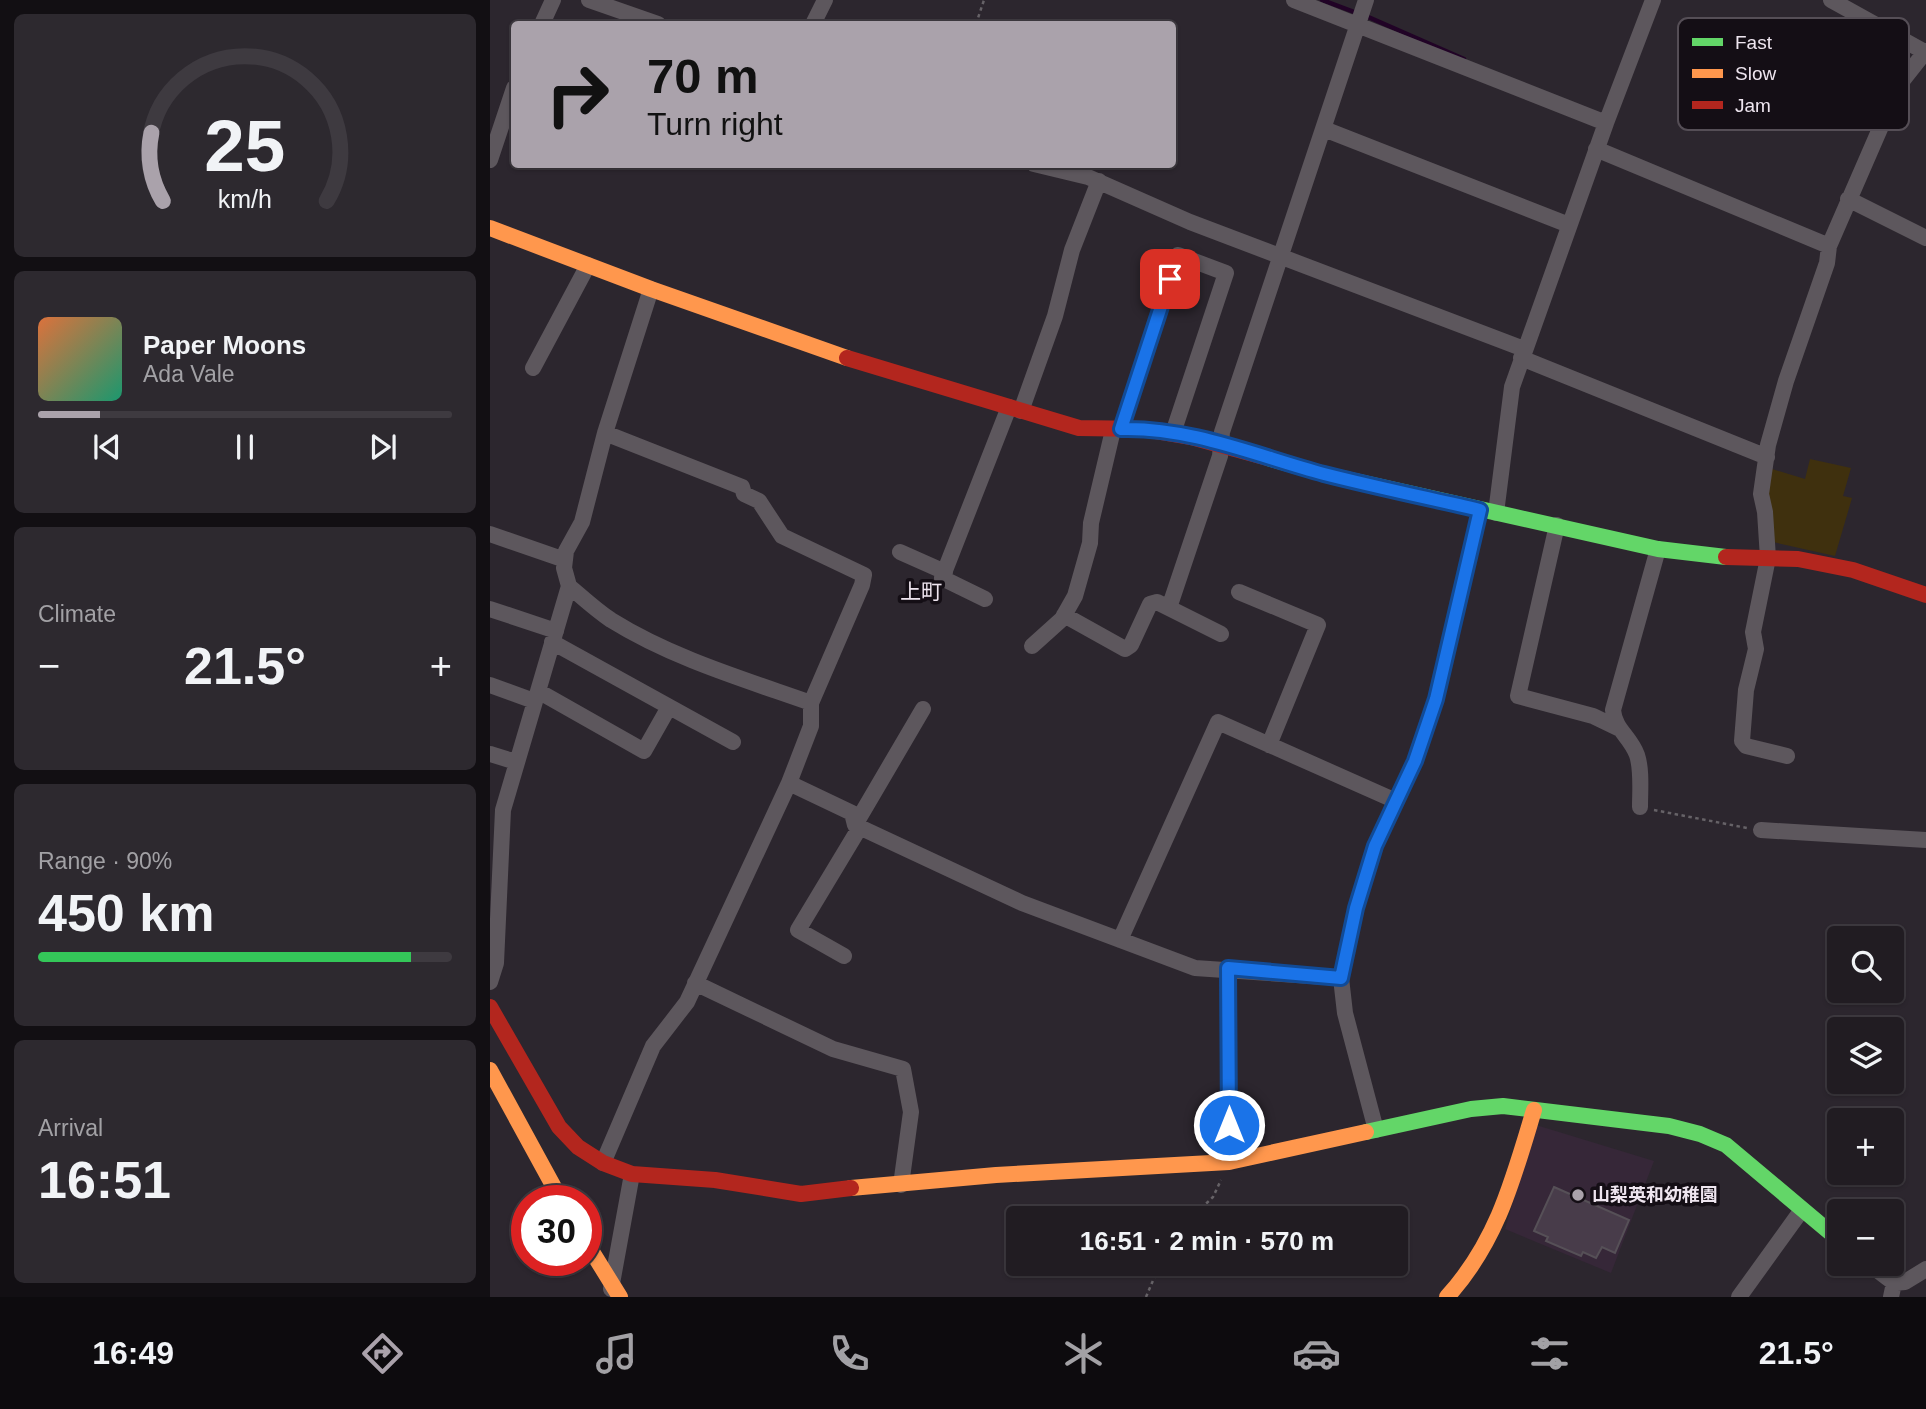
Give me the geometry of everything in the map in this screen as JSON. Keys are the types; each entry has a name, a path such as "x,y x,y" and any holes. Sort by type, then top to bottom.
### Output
{"street":[{"path":"543,21 552,0"},
{"path":"589,0 650,21"},
{"path":"814,21 825,0"},
{"path":"1294,0 1362,15 1606,123"},
{"path":"1496,513 1511,387 1596,149 1653,0"},
{"path":"1830,0 1864,18"},
{"path":"1169,608 1220,456 1222,432 1362,15"},
{"path":"1909,42 1926,51 1909,72"},
{"path":"490,160 511,97"},
{"path":"1324,129 1569,225"},
{"path":"1787,756 1746,746 1742,741 1746,690 1756,649 1753,632 1768,558 1761,494 1767,457 1786,381 1827,264 1829,246 1879,130"},
{"path":"1596,149 1829,246"},
{"path":"1051,168 1099,181 1190,222 1522,354 1767,457"},
{"path":"985,599 942,578 1055,316 1072,250 1099,181"},
{"path":"1848,199 1926,238"},
{"path":"490,228 651,289 870,366 1079,428 1144,429 1173,433 1222,443 1324,474 1658,549 1747,559 1798,559 1853,570 1926,595"},
{"path":"1032,646 1065,615 1075,597 1090,543 1091,523 1117,430 1178,255 1226,274 1173,433"},
{"path":"533,368 588,265"},
{"path":"490,982 496,963 502,810 569,586 564,568 566,551 582,522 605,433 651,289"},
{"path":"603,1163 653,1046 687,1002 789,783 811,726 811,703 864,575 782,536 759,501 744,494 742,487 605,433"},
{"path":"1376,1130 1345,1013 1341,978 1356,908 1375,846 1415,761 1436,699 1480,510"},
{"path":"1557,525 1518,696 1593,716 1620,729"},
{"path":"490,534 565,560"},
{"path":"1640,807 1638,757 1614,722 1613,710 1658,549"},
{"path":"900,552 945,572"},
{"path":"569,586 608,618 645,639 690,660 811,703"},
{"path":"1239,592 1318,625 1269,745"},
{"path":"1065,615 1125,649 1131,645 1150,604 1157,602 1221,634"},
{"path":"490,609 554,636 668,707 733,742"},
{"path":"490,685 536,696 644,751 668,707"},
{"path":"844,956 798,930 923,709"},
{"path":"1120,940 1218,722 1396,801"},
{"path":"490,754 516,762"},
{"path":"789,783 852,813 858,826 1022,902 1195,968 1228,968 1341,978"},
{"path":"1761,830 1926,839"},
{"path":"1226,1162 1228,968"},
{"path":"695,983 833,1049 903,1069 911,1112 901,1185"},
{"path":"490,1007 559,1127 579,1147 603,1163 632,1174 715,1180 801,1194 996,1175 1226,1162 1471,1109 1503,1106 1669,1126 1700,1134 1726,1145 1827,1231"},
{"path":"490,1070 553,1185"},
{"path":"1447,1297 1479,1260 1502,1216 1534,1110"},
{"path":"614,1293 632,1174"},
{"path":"1739,1297 1801,1210"},
{"path":"1880,1276 1893,1290 1926,1269"},
{"path":"602,1271 614,1293"}],"path":[{"path":"977,21 985,0"},
{"path":"1640,807 1761,830"},
{"path":"1204,1206 1213,1197 1226,1162"},
{"path":"1146,1297 1155,1276"}],"shaded area":[{"path":"1810,459 1851,468 1843,496 1852,498 1835,556 1773,542 1767,489 1772,469 1805,479"},
{"name":"山梨英和幼稚園","path":"1536,1125 1654,1161 1611,1273 1505,1229"}],"building":[{"path":"1554,1187 1629,1220 1615,1253 1602,1247 1596,1258 1583,1252 1581,1256 1546,1241 1548,1237 1534,1231"}],"waterway":[{"path":"1322,0 1357,13"},
{"path":"1366,16 1464,59"}],"traffic: fast":[{"path":"1268,458 1324,474 1658,549 1726,557"},
{"path":"1366,1132 1471,1109 1503,1106 1669,1126 1700,1134 1726,1145 1827,1230"}],"traffic: slow":[{"path":"490,228 651,289 847,358"},
{"path":"490,1070 553,1185"},
{"path":"1447,1297 1479,1254 1491,1232 1510,1185 1534,1110"},
{"path":"851,1188 996,1175 1229,1162 1366,1132"},
{"path":"602,1268 620,1297"}],"traffic: jam":[{"path":"847,358 1079,428 1144,429 1191,437 1268,458"},
{"path":"1726,557 1798,559 1853,570 1926,595"},
{"path":"490,1007 559,1127 578,1147 603,1163 632,1174 715,1180 801,1194 851,1188"}],"place":[{"name":"山梨英和幼稚園","path":"1578,1195"}],"district":[{"name":"上町","path":"921,591"}],"route":[{"path":"1170,279 1121,429 1173,433 1222,443 1324,474 1480,510 1436,699 1415,761 1375,846 1356,908 1341,978 1228,968 1229,1125"}]}
